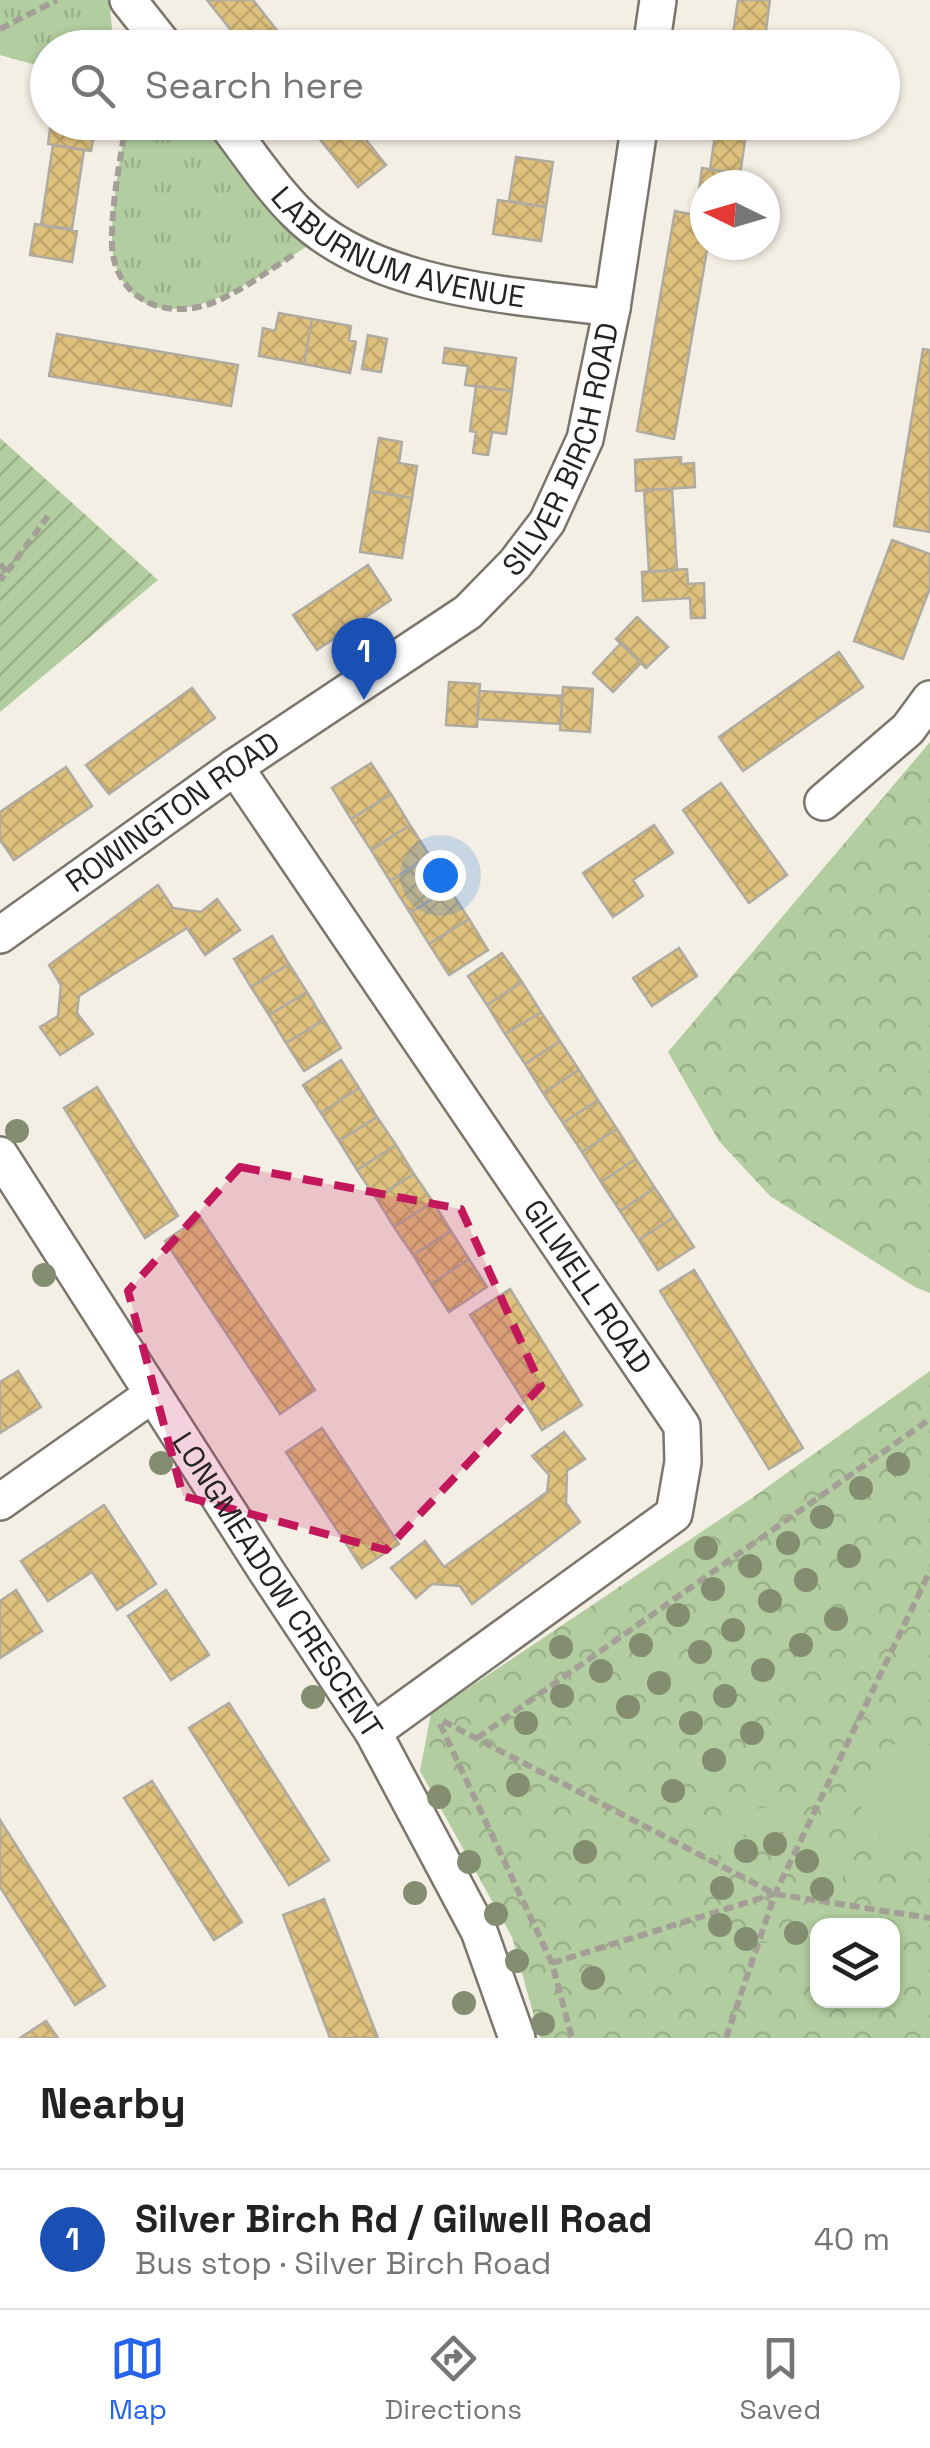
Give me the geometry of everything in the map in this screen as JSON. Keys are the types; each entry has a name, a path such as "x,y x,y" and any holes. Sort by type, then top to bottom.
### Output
{"street":[{"path":"128,0 152,30"},
{"path":"654,30 658,0"},
{"name":"LABURNUM AVENUE","path":"239,140 296,212 324,235 359,254 446,287 612,308"},
{"name":"SILVER BIRCH ROAD","path":"348,692 468,612 515,564 547,522 586,439 612,308 637,140"},
{"name":"ROWINGTON ROAD","path":"0,935 235,767 348,692"},
{"path":"823,802 908,729 930,699"},
{"name":"GILWELL ROAD","path":"235,767 682,1426 684,1462 674,1514 373,1732"},
{"name":"LONGMEADOW CRESCENT","path":"0,1154 373,1732 479,1932 518,2038"},
{"path":"0,1502 152,1394"}],"path":[{"path":"0,29 57,0"},
{"path":"124,140 112,246 119,278 141,303 164,308 204,306 324,235"},
{"path":"0,580 48,516"},
{"path":"0,564 7,572"},
{"path":"476,1739 930,1419"},
{"path":"726,2038 775,1894 930,1571"},
{"path":"572,2038 552,1963 437,1718 775,1894 930,1918"},
{"path":"552,1963 775,1894"}],"highlighted area":[{"path":"240,1167 461,1209 541,1386 386,1550 183,1496 128,1291"}],"green space":[{"path":"0,0 109,0 112,30 30,30 30,63 0,55"},
{"path":"123,140 240,140 324,235 230,293 176,309 152,306 132,293 115,265 114,199"},
{"path":"0,438 158,580 0,712"},
{"path":"930,742 930,1293 770,1196 719,1141 668,1052"},
{"path":"930,1371 930,2038 540,2038 512,1937 420,1771 431,1713 752,1498"},
{"path":"901,1731 930,1746 930,1815 911,1852 854,1823"},
{"path":"771,1807 792,1814 824,1836 841,1866 843,1884 836,1918 812,1918 820,1889 814,1863 798,1841 774,1830 745,1834 712,1861 691,1850 716,1824 747,1811"},
{"path":"810,1920 810,1952 787,1964 751,1967 758,1943 794,1935"}],"building":[{"path":"207,0 253,0 277,30 231,30"},
{"path":"738,0 770,0 766,30 734,30"},
{"path":"49,140 93,140 91,151 48,144"},
{"path":"320,140 366,140 386,165 358,187"},
{"path":"714,140 745,140 741,170 710,169"},
{"path":"53,145 84,150 72,229 41,225"},
{"path":"516,157 553,162 546,207 509,201"},
{"path":"498,200 546,207 541,241 493,234"},
{"path":"675,211 690,214 690,260 705,260 674,439 637,431"},
{"path":"35,224 77,231 72,262 30,255"},
{"path":"279,313 312,319 304,364 259,356 263,328 275,331"},
{"path":"312,319 351,326 349,340 356,342 350,373 304,364"},
{"path":"57,334 238,365 231,406 49,376"},
{"path":"368,335 387,339 381,372 362,369"},
{"path":"445,348 516,358 512,391 465,385 468,366 443,363"},
{"path":"923,349 930,350 930,532 894,526"},
{"path":"476,386 512,391 506,434 492,432 488,455 473,453 476,432 470,431"},
{"path":"379,438 402,442 399,463 417,466 412,498 370,491"},
{"path":"681,457 681,464 694,463 695,487 636,491 635,460"},
{"path":"672,489 677,570 649,572 644,490"},
{"path":"370,491 412,498 402,558 360,552"},
{"path":"892,540 930,554 930,588 903,659 854,641"},
{"path":"368,565 391,600 317,650 293,615"},
{"path":"687,569 688,584 704,583 705,618 691,618 690,598 643,601 642,572"},
{"path":"637,617 668,647 646,668 616,639"},
{"path":"621,643 641,663 613,692 593,673"},
{"path":"839,652 863,687 743,771 719,737"},
{"path":"449,682 480,684 477,727 446,725"},
{"path":"563,687 593,689 590,732 560,730"},
{"path":"192,688 215,718 109,794 86,765"},
{"path":"479,691 562,696 561,724 477,719"},
{"path":"371,763 391,794 351,819 332,788"},
{"path":"66,767 92,806 14,860 0,840 0,812"},
{"path":"721,783 787,875 749,903 683,810"},
{"path":"391,794 410,825 371,850 351,819"},
{"path":"410,825 430,856 390,881 371,850"},
{"path":"654,825 673,853 633,880 643,896 613,917 583,873"},
{"path":"430,856 449,888 410,913 390,881"},
{"path":"158,885 173,908 201,912 217,899 240,930 205,955 187,928 79,996 77,1013 93,1034 60,1055 40,1027 58,1016 61,985 49,965"},
{"path":"449,888 469,919 429,944 410,913"},
{"path":"469,919 488,950 449,975 429,944"},
{"path":"272,936 289,964 251,987 234,959"},
{"path":"679,948 697,976 652,1006 633,978"},
{"path":"502,953 522,982 487,1005 468,976"},
{"path":"289,964 307,992 269,1015 251,987"},
{"path":"522,982 541,1012 505,1034 487,1005"},
{"path":"307,992 324,1020 286,1043 269,1015"},
{"path":"541,1012 560,1041 525,1064 505,1034"},
{"path":"324,1020 341,1048 304,1071 286,1043"},
{"path":"560,1041 579,1070 543,1093 525,1064"},
{"path":"341,1060 359,1088 321,1113 303,1085"},
{"path":"579,1070 598,1100 563,1123 543,1093"},
{"path":"97,1087 178,1216 145,1238 64,1108"},
{"path":"359,1088 377,1117 339,1141 321,1113"},
{"path":"598,1100 617,1129 582,1152 563,1123"},
{"path":"377,1117 396,1145 357,1170 339,1141"},
{"path":"617,1129 636,1159 601,1182 582,1152"},
{"path":"396,1145 414,1174 376,1198 357,1170"},
{"path":"636,1159 655,1188 620,1211 601,1182"},
{"path":"414,1174 433,1202 394,1227 376,1198"},
{"path":"655,1188 674,1217 639,1240 620,1211"},
{"path":"433,1202 451,1231 413,1255 394,1227"},
{"path":"200,1217 315,1390 280,1414 165,1241"},
{"path":"674,1217 694,1247 658,1270 639,1240"},
{"path":"451,1231 469,1259 431,1284 413,1255"},
{"path":"469,1259 487,1287 449,1312 431,1284"},
{"path":"694,1270 803,1448 769,1469 660,1291"},
{"path":"510,1289 582,1405 542,1430 470,1315"},
{"path":"18,1371 41,1407 0,1433 0,1382"},
{"path":"322,1428 399,1544 362,1568 286,1452"},
{"path":"564,1432 585,1459 567,1471 566,1503 580,1522 472,1604 460,1586 432,1584 416,1598 391,1568 425,1541 444,1567 547,1492 549,1475 532,1456"},
{"path":"104,1505 156,1584 117,1610 92,1572 48,1601 21,1561"},
{"path":"16,1590 42,1631 0,1658 0,1601"},
{"path":"166,1590 209,1655 171,1680 128,1616"},
{"path":"229,1703 329,1860 289,1885 189,1728"},
{"path":"152,1781 242,1922 214,1940 124,1798"},
{"path":"0,1820 105,1986 75,2005 0,1887"},
{"path":"324,1899 378,2038 330,2038 283,1915"},
{"path":"46,2021 58,2038 20,2038"}],"place":[{"name":"Silver Birch Rd / Gilwell Road","path":"364,700"}]}
